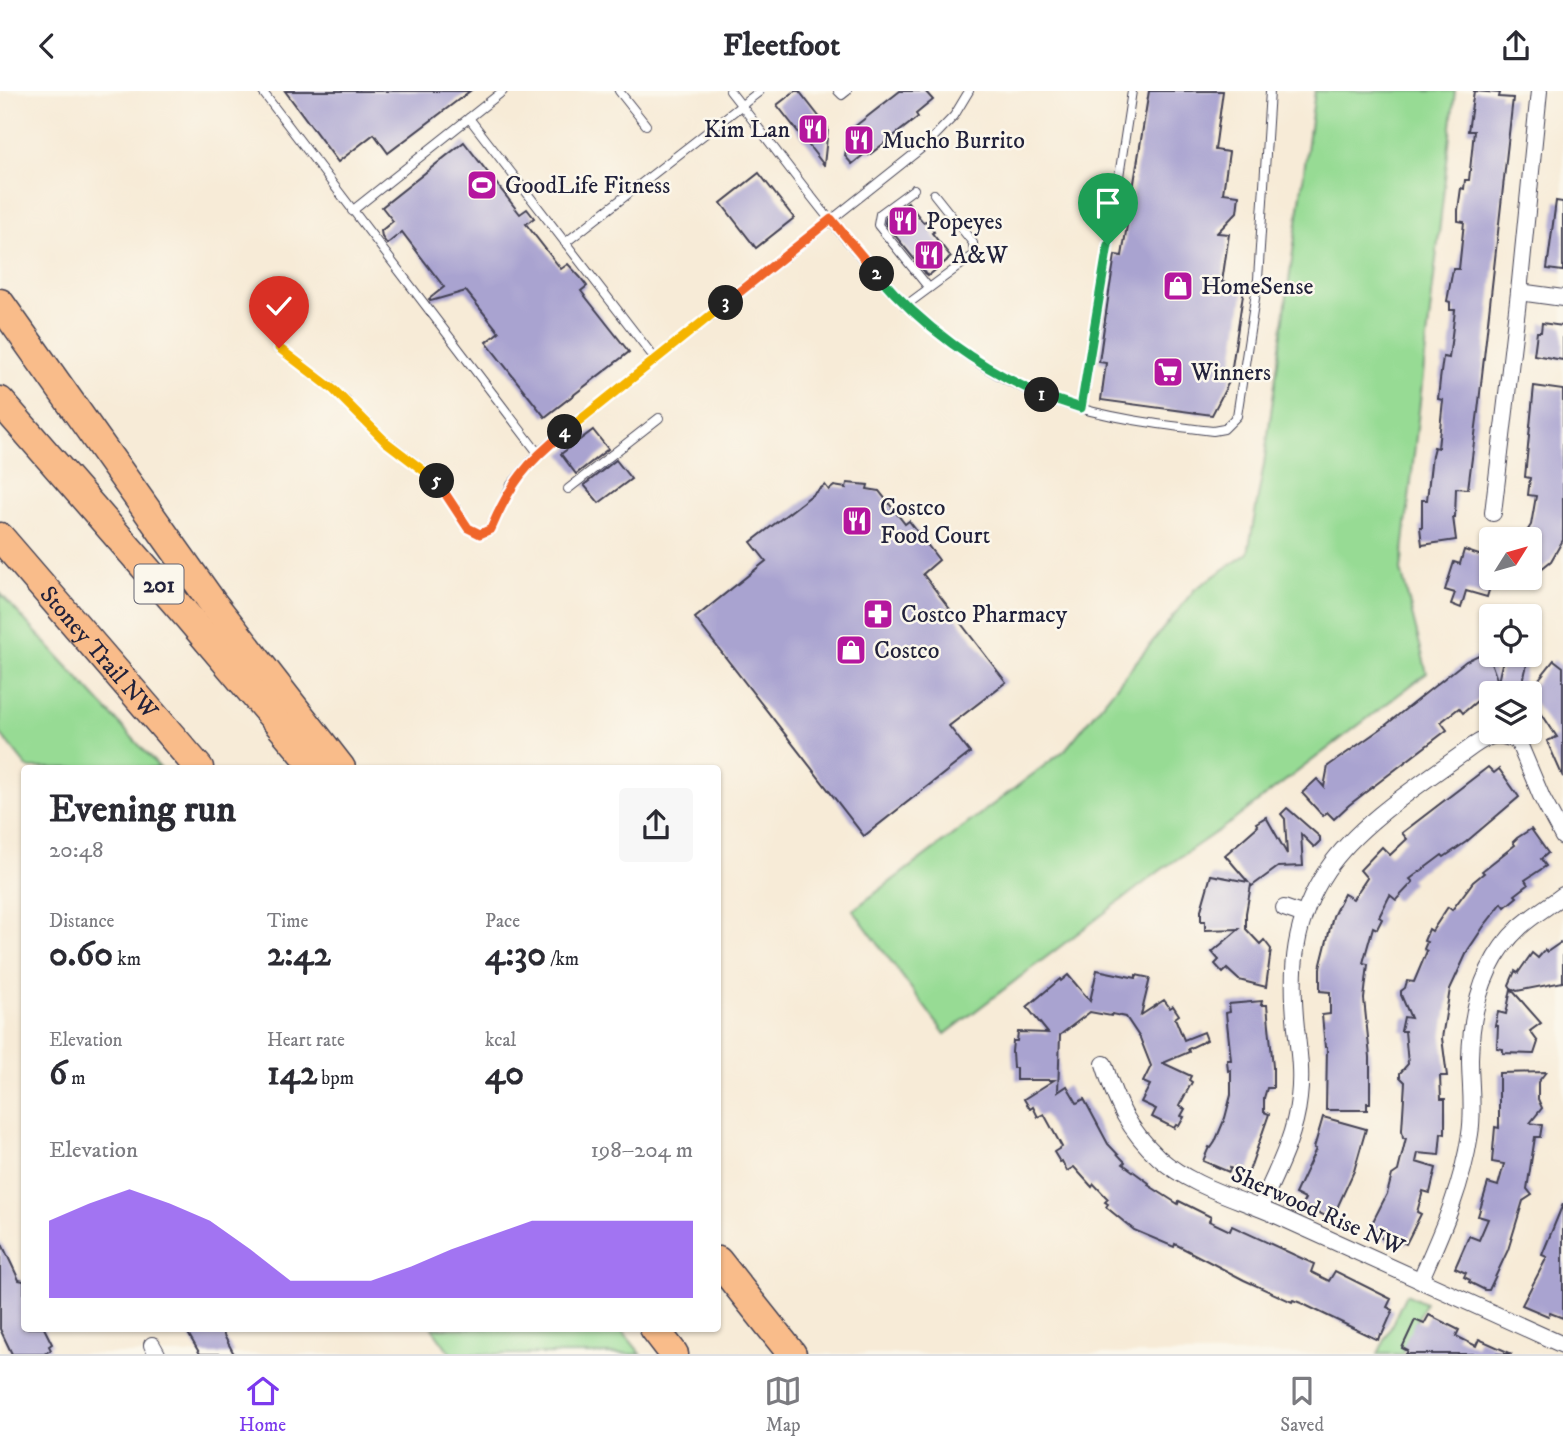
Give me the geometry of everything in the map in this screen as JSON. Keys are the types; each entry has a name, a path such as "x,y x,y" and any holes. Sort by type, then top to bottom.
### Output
{"highway":[{"path":"0,303 212,602 339,765"},
{"name":"201","path":"0,401 313,765"},
{"name":"Stoney Trail NW","path":"0,537 196,765"},
{"path":"0,558 180,765"},
{"path":"721,1265 792,1354"},
{"path":"657,1332 674,1354"}],"street":[{"path":"1493,513 1539,91"},
{"path":"1519,292 1563,298"},
{"path":"1260,1208 1295,1125 1300,1097 1301,1063 1294,982 1296,937 1304,915 1328,869 1373,821 1486,737 1503,734 1518,741 1542,798 1563,837"},
{"path":"1420,1281 1453,1206 1467,1154 1472,1111 1472,1028 1487,972 1508,939 1563,895"},
{"path":"1284,908 1304,915"},
{"name":"Sherwood Rise NW","path":"1104,1064 1114,1099 1143,1142 1161,1160 1198,1183 1260,1208 1563,1345"}],"lane":[{"path":"262,91 538,453"},
{"path":"352,211 503,91"},
{"path":"619,91 646,125"},
{"path":"730,91 831,219 905,306 978,362 1014,383 1055,401 1171,426 1213,431 1224,429 1237,417 1258,279 1270,91"},
{"path":"565,243 760,91"},
{"path":"838,91 842,95 847,91"},
{"path":"279,348 334,390 386,442 431,475 468,528 480,534 491,529 512,485 538,453 928,143 954,116 969,91"},
{"path":"1081,408 1132,91"},
{"path":"469,118 656,360"},
{"path":"914,189 880,214 878,225 929,288"},
{"path":"905,306 974,255 973,243 934,194"},
{"path":"568,489 659,418"}],"green space":[{"path":"1315,91 1455,91 1401,570 1427,673 945,1034 853,910 1065,750 1195,589 1248,553 1264,464"},
{"path":"0,593 157,765 26,765 0,733"},
{"path":"1406,1294 1425,1303 1402,1354 1378,1354"},
{"path":"435,1332 623,1332 641,1354 451,1354"}],"building":[{"path":"285,91 470,91 388,153 374,134 338,162"},
{"path":"795,91 799,91 828,128 824,165 777,105"},
{"path":"900,91 925,91 933,100 916,114 918,117 869,155 867,152 852,164 845,156 849,131"},
{"path":"1149,91 1223,91 1215,150 1229,152 1223,193 1239,195 1237,212 1217,233 1229,234 1222,282 1244,288 1230,380 1212,415 1101,400 1106,363 1099,362 1109,292 1115,255 1122,256"},
{"path":"1474,91 1500,93 1499,97 1513,98 1478,411 1468,489 1456,488 1453,517 1456,540 1422,545 1422,500 1427,500 1432,455 1434,447 1438,448 1443,400 1438,399 1440,380 1443,357 1449,358 1455,310 1450,310 1450,302 1447,301 1453,269 1459,269 1464,222 1458,221 1458,210 1461,188 1464,189 1465,180 1469,180 1474,131 1468,131"},
{"path":"464,142 520,214 527,209 534,218 526,224 561,269 568,264 580,277 587,286 581,291 629,352 545,417 486,342 499,332 466,291 431,301 429,299 444,287 402,232 387,244 382,237 381,231 393,221 382,207"},
{"path":"759,173 794,218 756,248 721,203"},
{"path":"1556,201 1563,202 1563,271 1547,269"},
{"path":"908,202 923,222 926,221 951,257 928,276 885,223 886,218"},
{"path":"1542,323 1563,326 1563,360 1534,355 1537,332 1541,332"},
{"path":"1534,386 1563,390 1563,540 1551,561 1542,568 1542,527 1530,527 1536,496 1528,495 1530,478 1525,477"},
{"path":"593,430 608,449 576,474 561,454"},
{"path":"616,460 631,479 599,503 584,485"},
{"name":"Costco","path":"847,483 868,485 867,489 879,491 905,524 909,521 939,560 923,574 1006,682 949,726 970,753 864,836 695,618 766,561 751,542 825,485 829,490 834,486 846,488"},
{"path":"1464,550 1479,555 1479,590 1489,590 1487,597 1466,591 1461,608 1451,604 1455,593 1445,590 1454,562 1460,564"},
{"path":"1479,655 1479,667 1493,667 1498,681 1479,681 1479,699 1463,713 1459,708 1441,722 1447,730 1334,819 1327,812 1323,816 1302,793 1317,779 1324,787 1328,766 1382,728 1466,661"},
{"path":"1554,660 1563,667 1563,777 1547,741 1557,737 1542,714 1542,681 1537,681"},
{"path":"1501,667 1526,667 1523,681 1498,681"},
{"path":"1488,767 1494,773 1499,769 1519,797 1466,842 1444,857 1442,855 1410,879 1413,882 1396,900 1390,895 1379,917 1382,919 1377,929 1373,927 1363,963 1368,964 1364,999 1370,1057 1370,1103 1367,1103 1367,1110 1326,1110 1327,1047 1322,1015 1330,1014 1330,992 1320,991 1320,968 1333,916 1344,894 1353,899 1367,878 1360,870 1382,847 1390,855 1407,839 1402,833"},
{"path":"1287,808 1320,837 1320,841 1314,847 1301,834 1303,866 1278,867 1251,885 1246,929 1260,944 1264,940 1271,949 1266,987 1239,980 1227,969 1223,973 1215,964 1219,960 1212,952 1239,929 1205,930 1205,921 1201,921 1201,910 1211,875 1248,882 1225,855 1258,826 1256,823 1266,817 1287,854 1285,819 1281,814"},
{"path":"1531,829 1548,853 1541,859 1546,866 1525,880 1528,885 1505,907 1502,903 1484,926 1468,950 1450,989 1442,1038 1447,1076 1440,1076 1441,1099 1445,1099 1445,1134 1441,1133 1439,1155 1418,1153 1416,1162 1436,1168 1430,1193 1423,1191 1417,1212 1421,1214 1406,1244 1398,1240 1396,1245 1368,1231 1387,1194 1392,1175 1398,1171 1406,1138 1403,1138 1402,1130 1405,1082 1400,1073 1408,1064 1405,1031 1401,1031 1404,1017 1411,1018 1401,991 1407,981 1414,982 1427,951 1424,949 1427,942 1424,941 1429,929 1432,931 1448,907 1452,910 1473,882 1484,873 1482,871 1515,845 1513,842 1517,838"},
{"path":"1563,941 1563,982 1517,991 1511,988 1509,985 1515,971 1518,973 1532,953 1538,958 1545,950 1547,952"},
{"path":"1097,970 1150,978 1141,1015 1164,1000 1170,1008 1173,1006 1179,1015 1175,1018 1184,1040 1204,1032 1207,1040 1188,1049 1189,1052 1163,1063 1191,1076 1189,1080 1192,1082 1179,1106 1185,1109 1181,1116 1184,1117 1179,1126 1174,1128 1152,1117 1156,1109 1141,1102 1150,1085 1143,1082 1151,1066 1140,1038 1126,1017 1112,1014 1090,1012 1060,1035 1058,1092 1067,1086 1077,1103 1084,1099 1108,1144 1125,1162 1123,1164 1149,1183 1148,1185 1178,1204 1179,1201 1211,1217 1209,1221 1230,1231 1232,1226 1314,1264 1311,1272 1329,1281 1335,1271 1391,1299 1387,1307 1393,1310 1378,1340 1301,1303 1292,1302 1244,1280 1175,1244 1174,1247 1134,1230 1106,1207 1108,1204 1105,1202 1108,1199 1094,1184 1092,1187 1074,1167 1067,1171 1062,1161 1060,1162 1054,1152 1062,1147 1044,1114 1038,1117 1033,1107 1030,1109 1024,1099 1054,1080 1016,1080 1013,1041 1017,1041 1018,1032 1048,1033 1027,1007 1060,979 1061,981 1068,975 1090,1001"},
{"path":"1511,989 1541,1023 1530,1031 1538,1042 1534,1054 1503,1053 1503,1049 1497,1048 1498,1026 1495,1026 1498,1012 1506,1014"},
{"path":"1262,1001 1261,1005 1267,1005 1273,1067 1273,1088 1267,1088 1264,1098 1264,1112 1269,1114 1248,1174 1235,1167 1234,1170 1230,1168 1229,1172 1203,1161 1209,1147 1215,1142 1231,1095 1231,1070 1228,1071 1227,1060 1231,1060 1226,1013 1230,1012 1229,1004"},
{"path":"1546,1072 1538,1082 1538,1099 1542,1108 1530,1123 1542,1125 1540,1137 1535,1137 1527,1189 1532,1195 1523,1201 1508,1250 1489,1290 1485,1290 1469,1282 1470,1280 1464,1277 1466,1273 1455,1268 1469,1236 1479,1240 1488,1219 1478,1216 1488,1183 1498,1186 1504,1164 1492,1162 1495,1127 1499,1128 1499,1073"},
{"path":"1323,1117 1366,1129 1354,1171 1332,1219 1302,1205 1305,1199 1295,1194 1316,1149 1314,1148"},
{"path":"1563,1204 1563,1318 1550,1313 1548,1316 1522,1305 1547,1257 1542,1255"},
{"path":"0,1240 21,1280 21,1332 46,1332 52,1344 49,1346 51,1350 44,1354 12,1354 0,1329"},
{"path":"1429,1315 1459,1330 1456,1336 1476,1346 1479,1339 1512,1354 1406,1354 1408,1351 1402,1348 1415,1320 1424,1324"},
{"path":"187,1332 222,1332 234,1354 200,1354"}],"place":[{"name":"Kim Lan","path":"813,129"},
{"name":"Mucho Burrito","path":"859,140"},
{"name":"GoodLife Fitness","path":"482,185"},
{"name":"Popeyes","path":"903,221"},
{"name":"A&W","path":"929,255"},
{"name":"HomeSense","path":"1178,286"},
{"name":"Winners","path":"1168,372"},
{"name":"Costco Food Court","path":"857,521"},
{"name":"Costco Pharmacy","path":"878,614"},
{"name":"Costco","path":"851,650"}],"route":[{"path":"279,348 334,390 386,442 431,475 468,528 480,534 491,529 512,485 538,453 831,219 905,306 978,362 1014,383 1055,401 1081,408 1108,245"}]}
